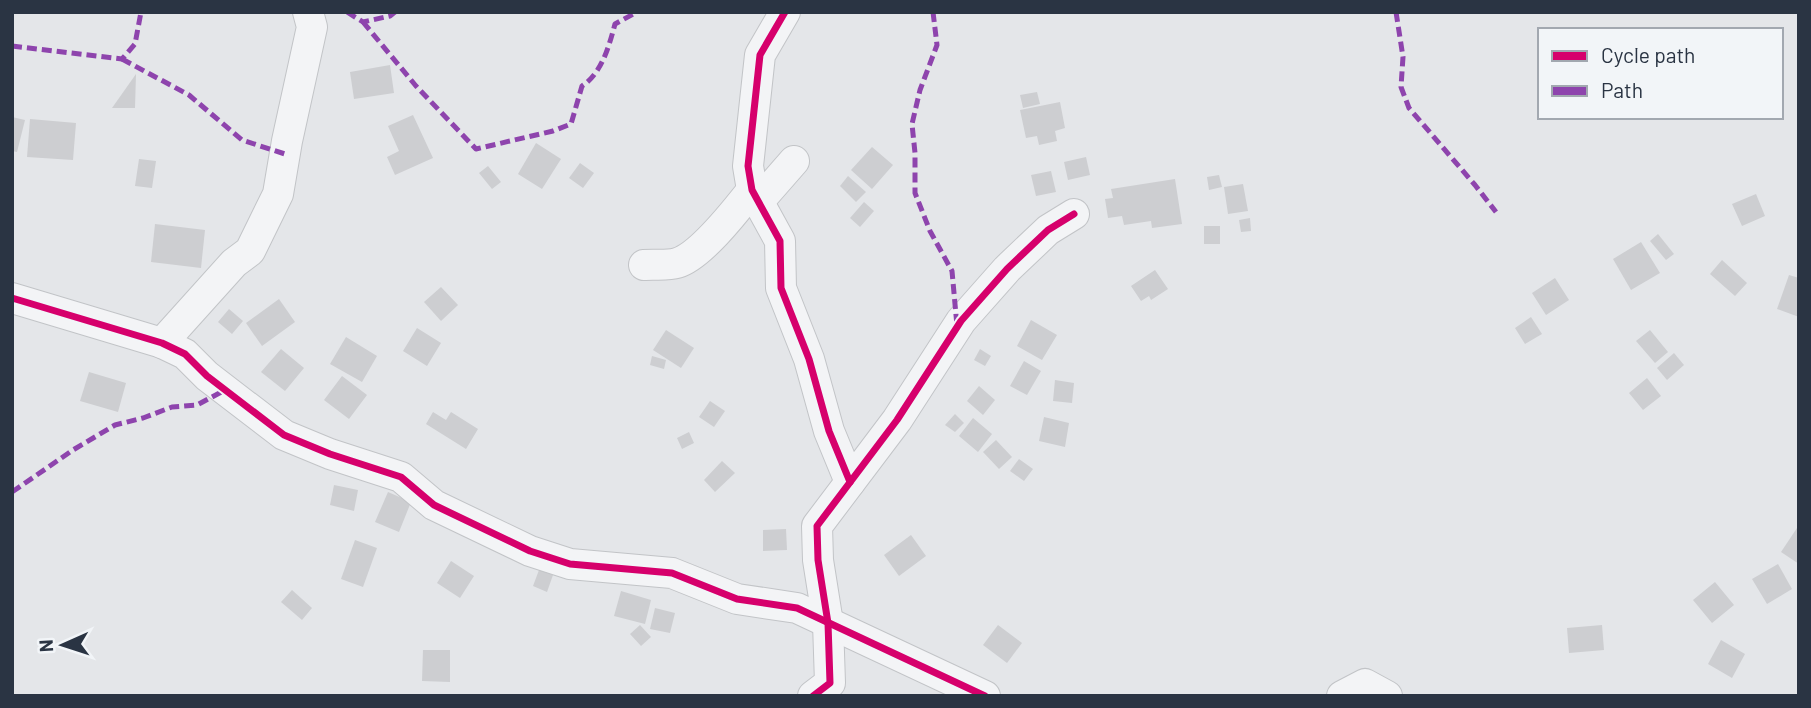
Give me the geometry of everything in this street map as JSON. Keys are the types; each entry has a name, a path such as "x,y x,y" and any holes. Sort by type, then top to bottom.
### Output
{"street":[{"path":"162,343 234,263 250,251 278,194 312,27 308,12"},
{"path":"785,12 760,55 748,166 752,190 780,241 781,288 809,359 829,431 850,482"},
{"path":"752,190 766,193 794,161"},
{"path":"644,265 677,263 694,254 734,214 752,190"},
{"path":"813,696 830,683 828,623 818,560 817,526 897,420 961,321 1007,269 1048,230 1074,215"},
{"path":"12,299 162,343 185,354 207,376 284,435 330,454 401,477 434,505 530,551 570,564 672,573 737,599 797,608 985,696"},
{"path":"1342,696 1365,684 1387,696"}],"building":[{"path":"390,65 394,93 354,99 350,72"},
{"path":"136,74 135,108 112,108"},
{"path":"1037,92 1040,104 1023,108 1020,95"},
{"path":"1060,102 1065,128 1055,131 1057,141 1039,145 1037,136 1026,138 1020,110"},
{"path":"413,115 433,158 395,175 387,157 399,151 388,126"},
{"path":"12,117 25,120 17,152 12,151"},
{"path":"30,119 76,123 73,160 27,157"},
{"path":"536,143 561,159 542,189 518,174"},
{"path":"872,147 893,165 872,189 851,170"},
{"path":"1086,157 1090,175 1068,180 1064,162"},
{"path":"139,159 156,161 152,188 135,186"},
{"path":"580,163 594,173 583,188 569,178"},
{"path":"488,166 501,182 492,189 479,173"},
{"path":"1051,171 1056,192 1036,196 1031,175"},
{"path":"1219,175 1222,187 1209,190 1207,177"},
{"path":"848,176 866,192 856,202 840,186"},
{"path":"1175,179 1182,224 1152,228 1151,221 1124,225 1122,216 1108,218 1105,199 1113,198 1111,189"},
{"path":"1243,184 1248,211 1228,214 1224,187"},
{"path":"1756,194 1765,216 1742,226 1732,204"},
{"path":"864,202 874,211 860,227 850,218"},
{"path":"1250,218 1251,231 1241,232 1239,220"},
{"path":"155,224 205,230 201,268 151,262"},
{"path":"1204,226 1220,226 1220,244 1204,244"},
{"path":"1658,234 1674,254 1666,260 1650,241"},
{"path":"1641,242 1660,273 1631,290 1613,259"},
{"path":"1722,260 1747,283 1735,296 1710,274"},
{"path":"1155,270 1168,289 1151,300 1149,296 1141,301 1131,286"},
{"path":"1789,275 1799,278 1799,317 1777,309"},
{"path":"1555,278 1569,300 1546,315 1532,293"},
{"path":"441,287 458,305 441,321 424,302"},
{"path":"279,299 295,322 262,346 246,323"},
{"path":"229,309 243,321 232,334 218,322"},
{"path":"1531,317 1542,334 1525,344 1515,328"},
{"path":"1031,320 1057,335 1042,360 1017,346"},
{"path":"417,328 441,343 427,366 403,351"},
{"path":"666,330 694,348 681,368 653,350"},
{"path":"1650,330 1668,352 1655,363 1636,341"},
{"path":"346,337 377,356 362,382 330,364"},
{"path":"281,349 304,368 285,391 261,372"},
{"path":"980,349 991,356 985,366 974,360"},
{"path":"1674,353 1684,365 1667,380 1657,368"},
{"path":"652,356 666,360 664,369 650,365"},
{"path":"1024,361 1041,371 1027,395 1010,386"},
{"path":"89,372 126,383 118,412 80,401"},
{"path":"342,376 367,395 349,419 324,400"},
{"path":"1647,378 1661,396 1643,410 1629,393"},
{"path":"1055,380 1074,383 1072,403 1053,401"},
{"path":"979,386 995,400 983,415 967,401"},
{"path":"710,401 725,411 714,427 699,417"},
{"path":"433,412 446,420 451,412 478,429 466,449 426,424"},
{"path":"955,414 964,423 955,432 945,425"},
{"path":"1044,417 1069,423 1065,447 1039,441"},
{"path":"973,418 992,434 978,452 959,436"},
{"path":"689,432 694,443 682,449 677,438"},
{"path":"996,440 1012,457 999,469 983,452"},
{"path":"1019,459 1033,469 1024,481 1010,471"},
{"path":"722,461 735,473 715,492 704,480"},
{"path":"334,485 358,490 354,511 330,505"},
{"path":"388,492 411,502 399,532 375,522"},
{"path":"1799,525 1799,564 1781,552"},
{"path":"786,529 787,550 763,551 763,530"},
{"path":"911,535 926,556 899,576 884,555"},
{"path":"355,540 377,548 363,587 341,579"},
{"path":"451,561 474,576 460,598 437,583"},
{"path":"1778,564 1792,589 1767,604 1752,579"},
{"path":"539,570 553,575 547,592 533,586"},
{"path":"1715,582 1734,605 1712,623 1693,600"},
{"path":"292,590 312,608 302,620 281,602"},
{"path":"621,591 651,600 645,624 614,616"},
{"path":"655,608 675,613 670,633 650,629"},
{"path":"640,625 651,637 641,646 630,634"},
{"path":"998,625 1022,643 1007,663 983,645"},
{"path":"1602,625 1604,650 1569,653 1567,628"},
{"path":"1721,640 1745,654 1732,678 1708,664"},
{"path":"423,650 450,650 450,682 422,681"}],"marked path":[{"path":"12,46 122,59 135,44 141,12"},
{"path":"347,12 363,22 390,16 395,12"},
{"path":"363,22 416,86 476,149 553,131 571,124 582,86 600,66 615,24 637,12"},
{"path":"933,12 937,45 920,90 912,124 915,193 930,231 952,271 957,326"},
{"path":"1396,12 1403,57 1401,87 1409,108 1496,212"},
{"path":"122,59 189,95 242,140 285,154"},
{"path":"12,492 115,425 172,407 197,405 225,390"}],"cycle path":[{"path":"785,12 760,55 748,166 752,190 780,241 781,288 809,359 829,431 850,482"},
{"path":"813,696 830,683 828,623 818,560 817,526 897,420 961,321 1007,269 1048,230 1074,214"},
{"path":"12,298 162,343 185,354 207,376 284,435 330,454 401,477 434,505 530,551 570,564 672,573 737,599 797,608 985,696"}]}
